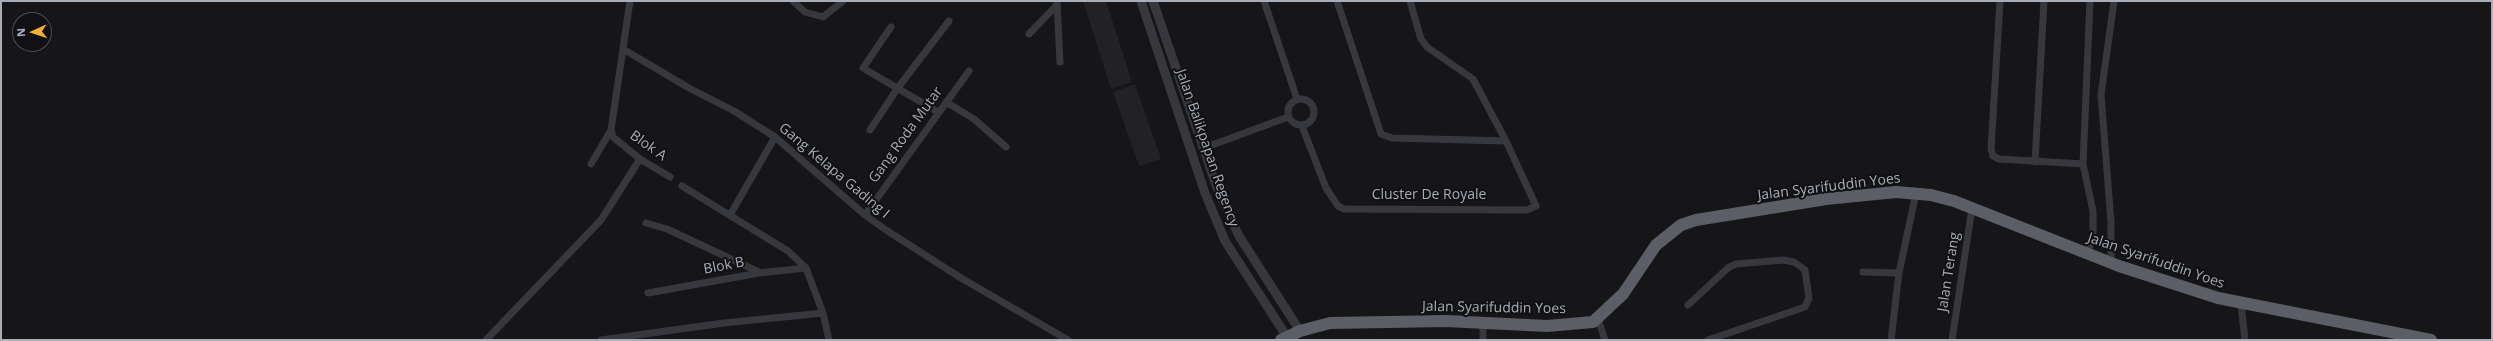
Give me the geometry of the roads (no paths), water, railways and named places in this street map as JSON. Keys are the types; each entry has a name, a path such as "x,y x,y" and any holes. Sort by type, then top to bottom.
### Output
{"highway":[{"name":"Jalan Syarifuddin Yoes","path":"1286,339 1300,330 1330,323 1446,321 1547,326 1576,325 1598,319 1623,294 1656,245 1681,225 1696,220 1826,199 1896,192 1916,193 1948,199 2111,263 2187,289 2241,304 2431,340"}],"street":[{"path":"591,164 612,133 630,1"},
{"path":"793,1 805,12 823,17 843,1"},
{"name":"Jalan Balikpapan Regency","path":"1141,1 1204,189 1225,241 1286,339"},
{"name":"Jalan Balikpapan Regency","path":"1153,1 1172,60 1216,184 1238,236 1300,330"},
{"path":"1264,1 1297,99"},
{"path":"1337,1 1378,130 1381,134 1392,138 1506,141"},
{"name":"Cluster De Royale","path":"1302,126 1326,188 1338,206 1344,209 1532,209 1536,202 1473,78 1428,47 1421,39 1410,1"},
{"path":"2000,1 1991,149 1993,156 2036,162 2083,164"},
{"path":"2036,162 2044,1"},
{"path":"2088,254 2093,233 2093,211 2083,164 2090,1"},
{"path":"2111,263 2111,222 2101,94 2114,1"},
{"path":"1030,34 1057,3"},
{"path":"1057,3 1060,62"},
{"path":"870,130 897,88 949,21"},
{"path":"891,28 863,68 938,112"},
{"name":"Gang Kelapa Gading I","path":"623,48 689,88 734,111 776,137 865,215 961,278 1068,340"},
{"path":"1162,63 1172,60"},
{"name":"Gang Roda Mutar","path":"865,215 969,71"},
{"path":"1297,99 1304,99 1311,102 1314,109 1314,116 1309,123 1302,126 1294,124 1288,117 1288,106 1297,99"},
{"path":"946,102 974,119 1006,147"},
{"path":"1204,148 1288,117"},
{"path":"1185,132 1197,129"},
{"name":"Blok A","path":"612,133 640,159 670,177"},
{"path":"730,216 776,137"},
{"path":"486,340 601,220 640,159"},
{"path":"1204,189 1216,184"},
{"path":"682,186 788,251 806,268 823,313 829,340"},
{"path":"1891,340 1899,273 1916,193"},
{"name":"Jalan Terang","path":"1952,340 1972,208"},
{"path":"646,223 667,229 759,273"},
{"path":"1688,305 1729,267 1736,264 1783,260 1794,262 1805,270 1810,298 1805,307 1708,340"},
{"name":"Blok B","path":"648,293 759,273 806,268"},
{"path":"1863,272 1899,273"},
{"path":"2241,304 2245,340"},
{"path":"601,340 724,322 823,313"},
{"path":"1598,319 1605,340"},
{"path":"1483,323 1483,340"}]}
